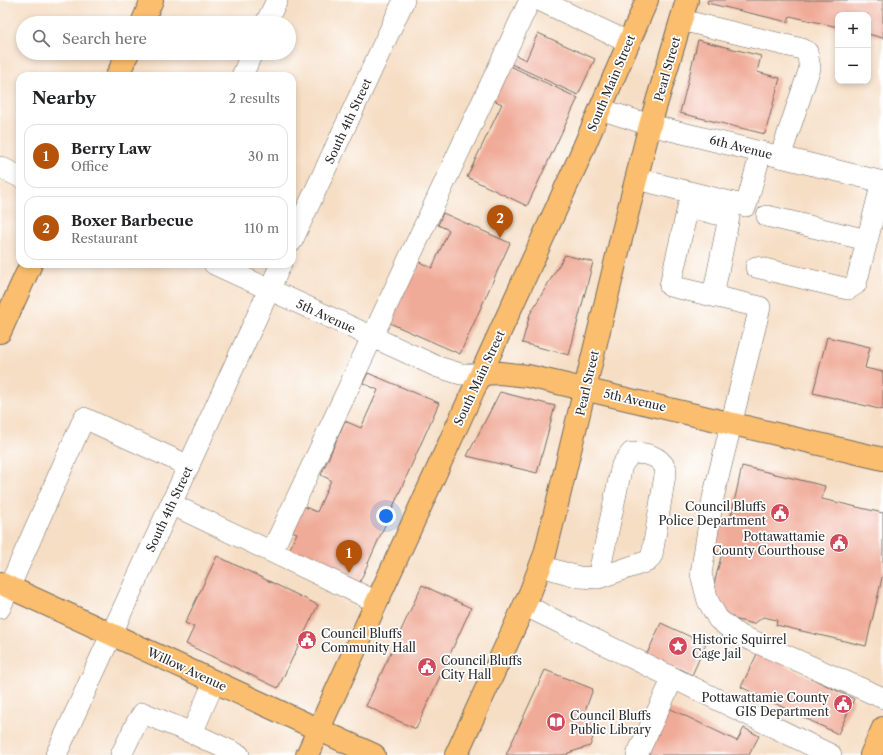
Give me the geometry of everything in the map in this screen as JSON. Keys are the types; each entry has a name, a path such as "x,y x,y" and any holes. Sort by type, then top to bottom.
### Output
{"main road":[{"path":"145,16 152,0"},
{"name":"South Main Street","path":"307,755 481,374 600,109 647,0"},
{"name":"Pearl Street","path":"456,755 541,566 586,389 622,235 638,179 650,125 684,10"},
{"path":"119,72 125,60"},
{"path":"0,332 29,268"},
{"name":"5th Avenue","path":"481,374 500,373 528,376 883,458"},
{"name":"Willow Avenue","path":"5,585 374,755"},
{"path":"871,755 883,728"}],"street":[{"path":"269,16 277,0"},
{"name":"South 4th Street","path":"296,232 404,0"},
{"path":"272,551 530,0"},
{"path":"539,0 628,42"},
{"path":"638,179 746,206 810,68 807,52 802,49 684,10"},
{"path":"244,72 249,60"},
{"name":"6th Avenue","path":"600,109 650,125 883,182"},
{"path":"0,167 16,175"},
{"path":"756,267 848,289 856,284 883,182"},
{"path":"767,216 867,240"},
{"name":"5th Avenue","path":"222,268 438,367 461,374 481,374"},
{"name":"South 4th Street","path":"56,755 279,268"},
{"path":"713,296 760,308 713,498 701,574 708,601 718,619 737,634 883,698"},
{"path":"0,608 5,585 84,418 189,466"},
{"path":"541,566 579,577 598,578 648,561 652,555 666,469 662,461 653,456 644,453 632,453 622,465 598,578"},
{"path":"171,504 377,602"},
{"path":"524,605 831,755"},
{"path":"637,755 674,678"},
{"path":"192,733 214,682"},
{"path":"121,755 140,716 143,713 192,733 239,755"}],"building":[{"path":"708,0 883,0 883,38 871,35 871,12 835,12 835,26 790,16 788,22 707,3"},
{"path":"538,33 595,59 578,95 509,63 513,54 526,60"},
{"path":"698,40 761,56 757,72 780,78 765,134 680,113"},
{"path":"510,66 578,98 527,206 467,177 502,104 489,98"},
{"path":"443,213 510,243 460,354 385,321 413,259 432,268 449,230 438,225"},
{"path":"565,255 593,262 569,355 522,343 530,314"},
{"path":"827,337 870,347 865,368 883,372 883,410 813,393"},
{"path":"368,373 439,403 358,586 287,555 297,533 287,529 298,504 317,512 331,480 321,475 345,421 361,428 378,390 363,383"},
{"path":"500,392 555,406 537,473 467,456"},
{"path":"742,466 825,486 822,499 883,513 883,574 866,646 776,625 777,620 763,617 754,624 726,617 712,592 722,553 713,550 720,518 730,521"},
{"path":"217,556 318,605 278,688 186,644 194,627 185,623"},
{"path":"422,585 471,608 416,729 366,706"},
{"path":"661,623 706,644 692,675 647,654"},
{"path":"758,652 854,699 838,734 741,687"},
{"path":"545,670 593,689 585,711 597,726 590,746 568,753 567,755 506,755"},
{"path":"669,708 737,741 744,728 759,736 749,755 646,755"}],"place":[{"name":"Boxer Barbecue","path":"500,238"},
{"name":"Council Bluffs Police Department","path":"780,513"},
{"name":"Pottawattamie County Courthouse","path":"839,543"},
{"name":"Berry Law","path":"349,573"},
{"name":"Council Bluffs Community Hall","path":"307,640"},
{"name":"Historic Squirrel Cage Jail","path":"678,646"},
{"name":"Council Bluffs City Hall","path":"427,667"},
{"name":"Pottawattamie County GIS Department","path":"843,704"},
{"name":"Council Bluffs Public Library","path":"556,722"}]}
